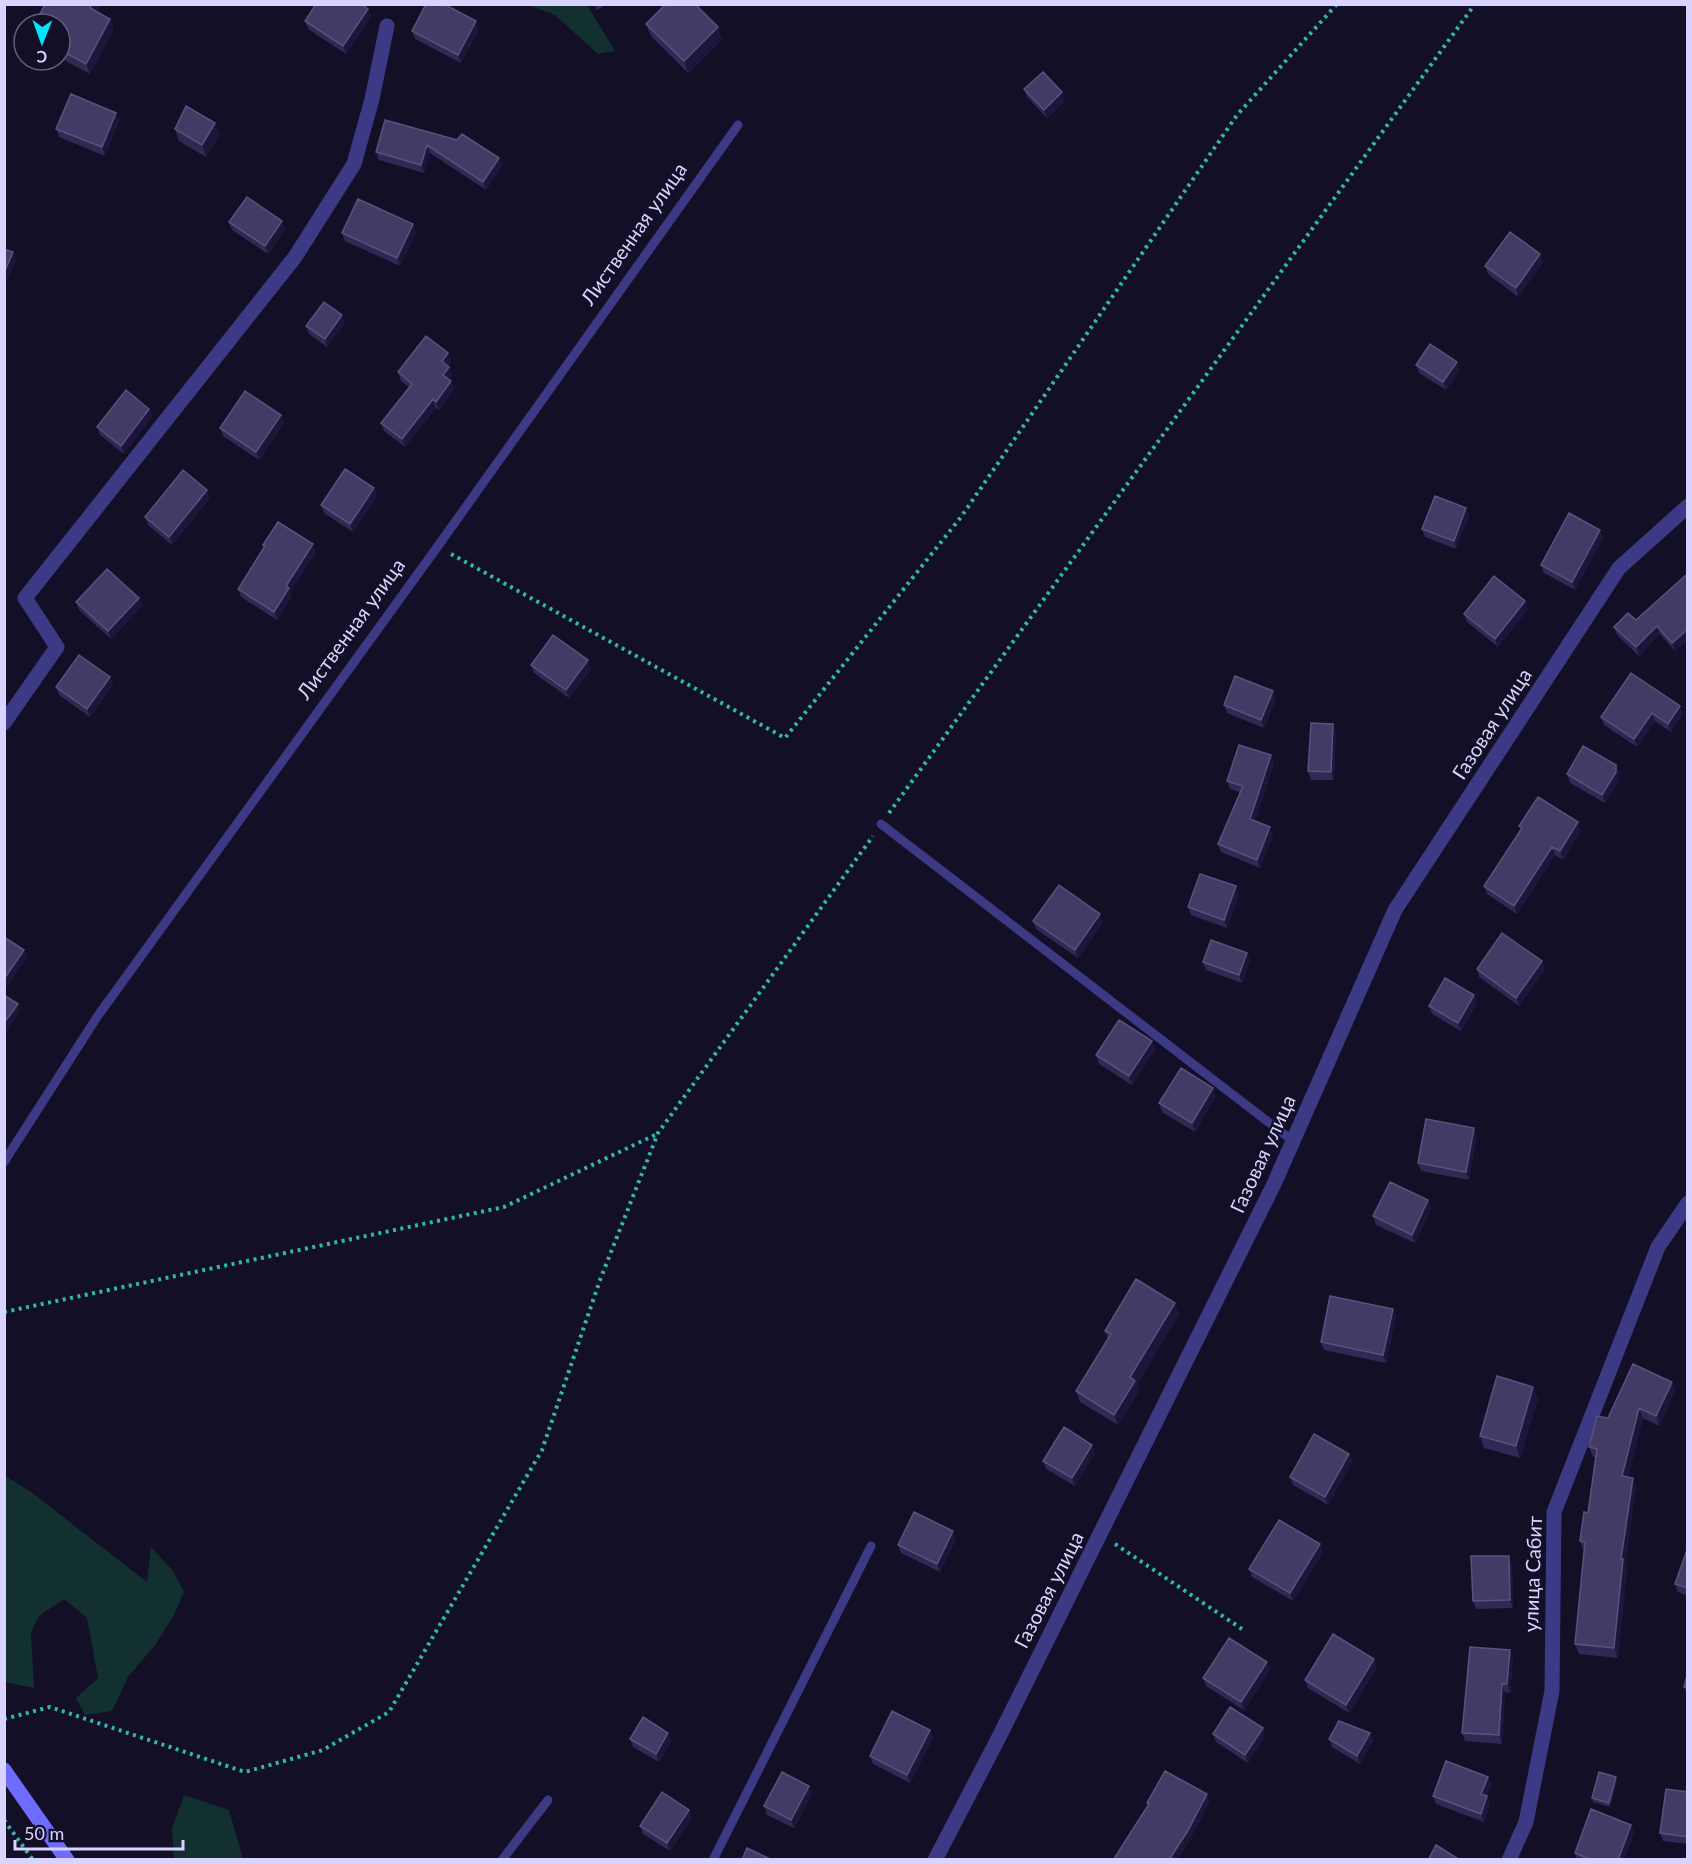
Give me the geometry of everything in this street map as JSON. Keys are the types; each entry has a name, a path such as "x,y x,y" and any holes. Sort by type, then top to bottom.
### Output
{"street":[{"path":"4,723 57,647 26,598 295,257 354,164 372,99 387,26"},
{"name":"Газовая улица","path":"935,1860 999,1737 1275,1184 1395,910 1619,568 1688,506"},
{"name":"улица Сабит","path":"1509,1860 1526,1822 1552,1691 1554,1512 1658,1247 1688,1203"},
{"path":"4,1770 67,1860"}],"lane":[{"name":"Лиственная улица","path":"4,1162 97,1017 438,546 738,125"},
{"path":"881,824 1293,1141"},
{"path":"713,1860 871,1546"},
{"path":"502,1860 548,1800"}],"path":[{"path":"438,546 785,738 961,518 1237,115 1337,4"},
{"path":"4,1719 50,1707 245,1772 323,1750 388,1712 542,1450 600,1280 658,1133 1475,4"},
{"path":"4,1312 504,1207 658,1133"},
{"path":"1100,1533 1242,1629"},
{"path":"4,1820 33,1860"}],"green space":[{"path":"528,5 587,5 615,51 598,54 555,15"},
{"path":"4,1475 31,1492 147,1582 151,1547 173,1571 184,1592 174,1615 155,1645 128,1677 112,1711 85,1715 76,1698 98,1678 87,1618 64,1599 39,1616 31,1632 34,1688 5,1682"},
{"path":"184,1795 229,1810 243,1859 174,1859 172,1828"}],"building":[{"path":"45,4 92,4 90,8 110,19 86,64 72,56 72,12 41,12"},
{"path":"316,4 361,4 368,9 343,46 305,21"},
{"path":"426,4 444,4 476,21 458,55 412,31"},
{"path":"666,4 695,4 718,27 684,61 646,24"},
{"path":"1043,72 1062,92 1044,110 1024,89"},
{"path":"71,94 116,113 102,147 56,129"},
{"path":"186,106 215,123 202,145 175,129"},
{"path":"385,120 457,140 462,134 499,158 483,182 427,145 421,165 376,152"},
{"path":"247,197 282,221 265,246 229,222"},
{"path":"358,199 413,224 397,258 342,233"},
{"path":"1510,232 1540,254 1516,288 1485,266"},
{"path":"4,249 13,252 4,273"},
{"path":"324,302 342,315 325,339 306,326"},
{"path":"426,336 448,353 442,361 449,367 443,375 451,381 436,402 433,399 402,439 381,423 412,384 398,372"},
{"path":"1430,344 1457,362 1443,382 1416,365"},
{"path":"126,390 149,409 121,446 97,427"},
{"path":"245,391 281,415 256,452 220,428"},
{"path":"345,469 374,488 350,524 321,505"},
{"path":"183,470 207,490 169,537 145,517"},
{"path":"1435,496 1466,508 1454,541 1422,529"},
{"path":"1569,513 1600,530 1572,582 1541,565"},
{"path":"278,522 313,544 286,586 289,588 274,612 238,589"},
{"path":"107,569 139,598 108,631 76,602"},
{"path":"1686,575 1688,577 1688,629 1672,643 1657,626 1636,647 1614,627 1628,613 1636,620"},
{"path":"1494,576 1525,601 1495,639 1464,614"},
{"path":"553,635 588,660 566,690 531,665"},
{"path":"79,655 110,677 87,709 56,687"},
{"path":"1631,673 1680,706 1668,724 1652,713 1634,739 1601,717"},
{"path":"1235,676 1273,691 1261,720 1224,705"},
{"path":"1311,723 1333,724 1331,772 1308,771"},
{"path":"1239,745 1271,755 1250,819 1270,827 1257,860 1218,844 1243,786 1227,781"},
{"path":"1583,746 1616,765 1616,772 1602,795 1567,774"},
{"path":"1538,797 1578,822 1560,851 1552,847 1514,906 1484,886 1522,828 1519,826"},
{"path":"1200,874 1236,886 1224,920 1188,907"},
{"path":"1059,885 1100,914 1075,950 1033,921"},
{"path":"1502,933 1542,961 1516,998 1477,969"},
{"path":"4,937 24,950 4,979"},
{"path":"1211,940 1247,953 1239,975 1203,962"},
{"path":"1445,978 1474,995 1458,1023 1429,1006"},
{"path":"4,995 18,1004 4,1023"},
{"path":"1119,1020 1152,1041 1129,1076 1096,1055"},
{"path":"1181,1068 1213,1088 1192,1123 1159,1103"},
{"path":"1426,1119 1474,1128 1466,1172 1418,1163"},
{"path":"1390,1182 1428,1200 1412,1235 1373,1216"},
{"path":"1136,1279 1175,1303 1130,1377 1135,1381 1114,1415 1076,1391 1111,1334 1105,1331"},
{"path":"1330,1296 1393,1309 1383,1355 1321,1342"},
{"path":"1633,1364 1672,1382 1656,1416 1639,1408 1622,1476 1633,1478 1621,1559 1623,1559 1614,1648 1575,1644 1585,1542 1580,1541 1584,1512 1588,1513 1597,1449 1589,1447 1597,1416 1608,1418"},
{"path":"1497,1376 1533,1387 1516,1446 1480,1436"},
{"path":"1064,1427 1092,1445 1072,1478 1043,1461"},
{"path":"1314,1434 1349,1454 1325,1497 1290,1477"},
{"path":"914,1512 953,1531 937,1564 898,1545"},
{"path":"1279,1520 1320,1544 1290,1593 1249,1569"},
{"path":"1688,1547 1688,1588 1675,1584"},
{"path":"1471,1556 1509,1556 1510,1600 1473,1601"},
{"path":"1333,1634 1374,1659 1346,1705 1305,1680"},
{"path":"1229,1638 1267,1662 1241,1702 1203,1678"},
{"path":"1470,1647 1510,1650 1507,1684 1502,1684 1499,1735 1462,1733"},
{"path":"1688,1672 1688,1688 1684,1687"},
{"path":"1230,1707 1263,1728 1245,1755 1213,1734"},
{"path":"892,1711 930,1730 907,1775 870,1756"},
{"path":"643,1717 668,1733 656,1754 630,1739"},
{"path":"1339,1721 1370,1733 1357,1756 1329,1739"},
{"path":"1446,1761 1488,1777 1481,1794 1487,1796 1481,1814 1433,1796"},
{"path":"1165,1771 1207,1794 1169,1860 1119,1860 1115,1857 1149,1804 1147,1803"},
{"path":"782,1772 809,1786 791,1820 764,1806"},
{"path":"1599,1772 1616,1777 1609,1803 1592,1798"},
{"path":"1666,1789 1688,1792 1688,1837 1660,1833"},
{"path":"662,1792 689,1810 667,1843 640,1826"},
{"path":"1591,1809 1631,1825 1618,1860 1592,1860 1575,1853"},
{"path":"1436,1845 1460,1860 1428,1860"},
{"path":"747,1848 772,1860 742,1860"}]}
